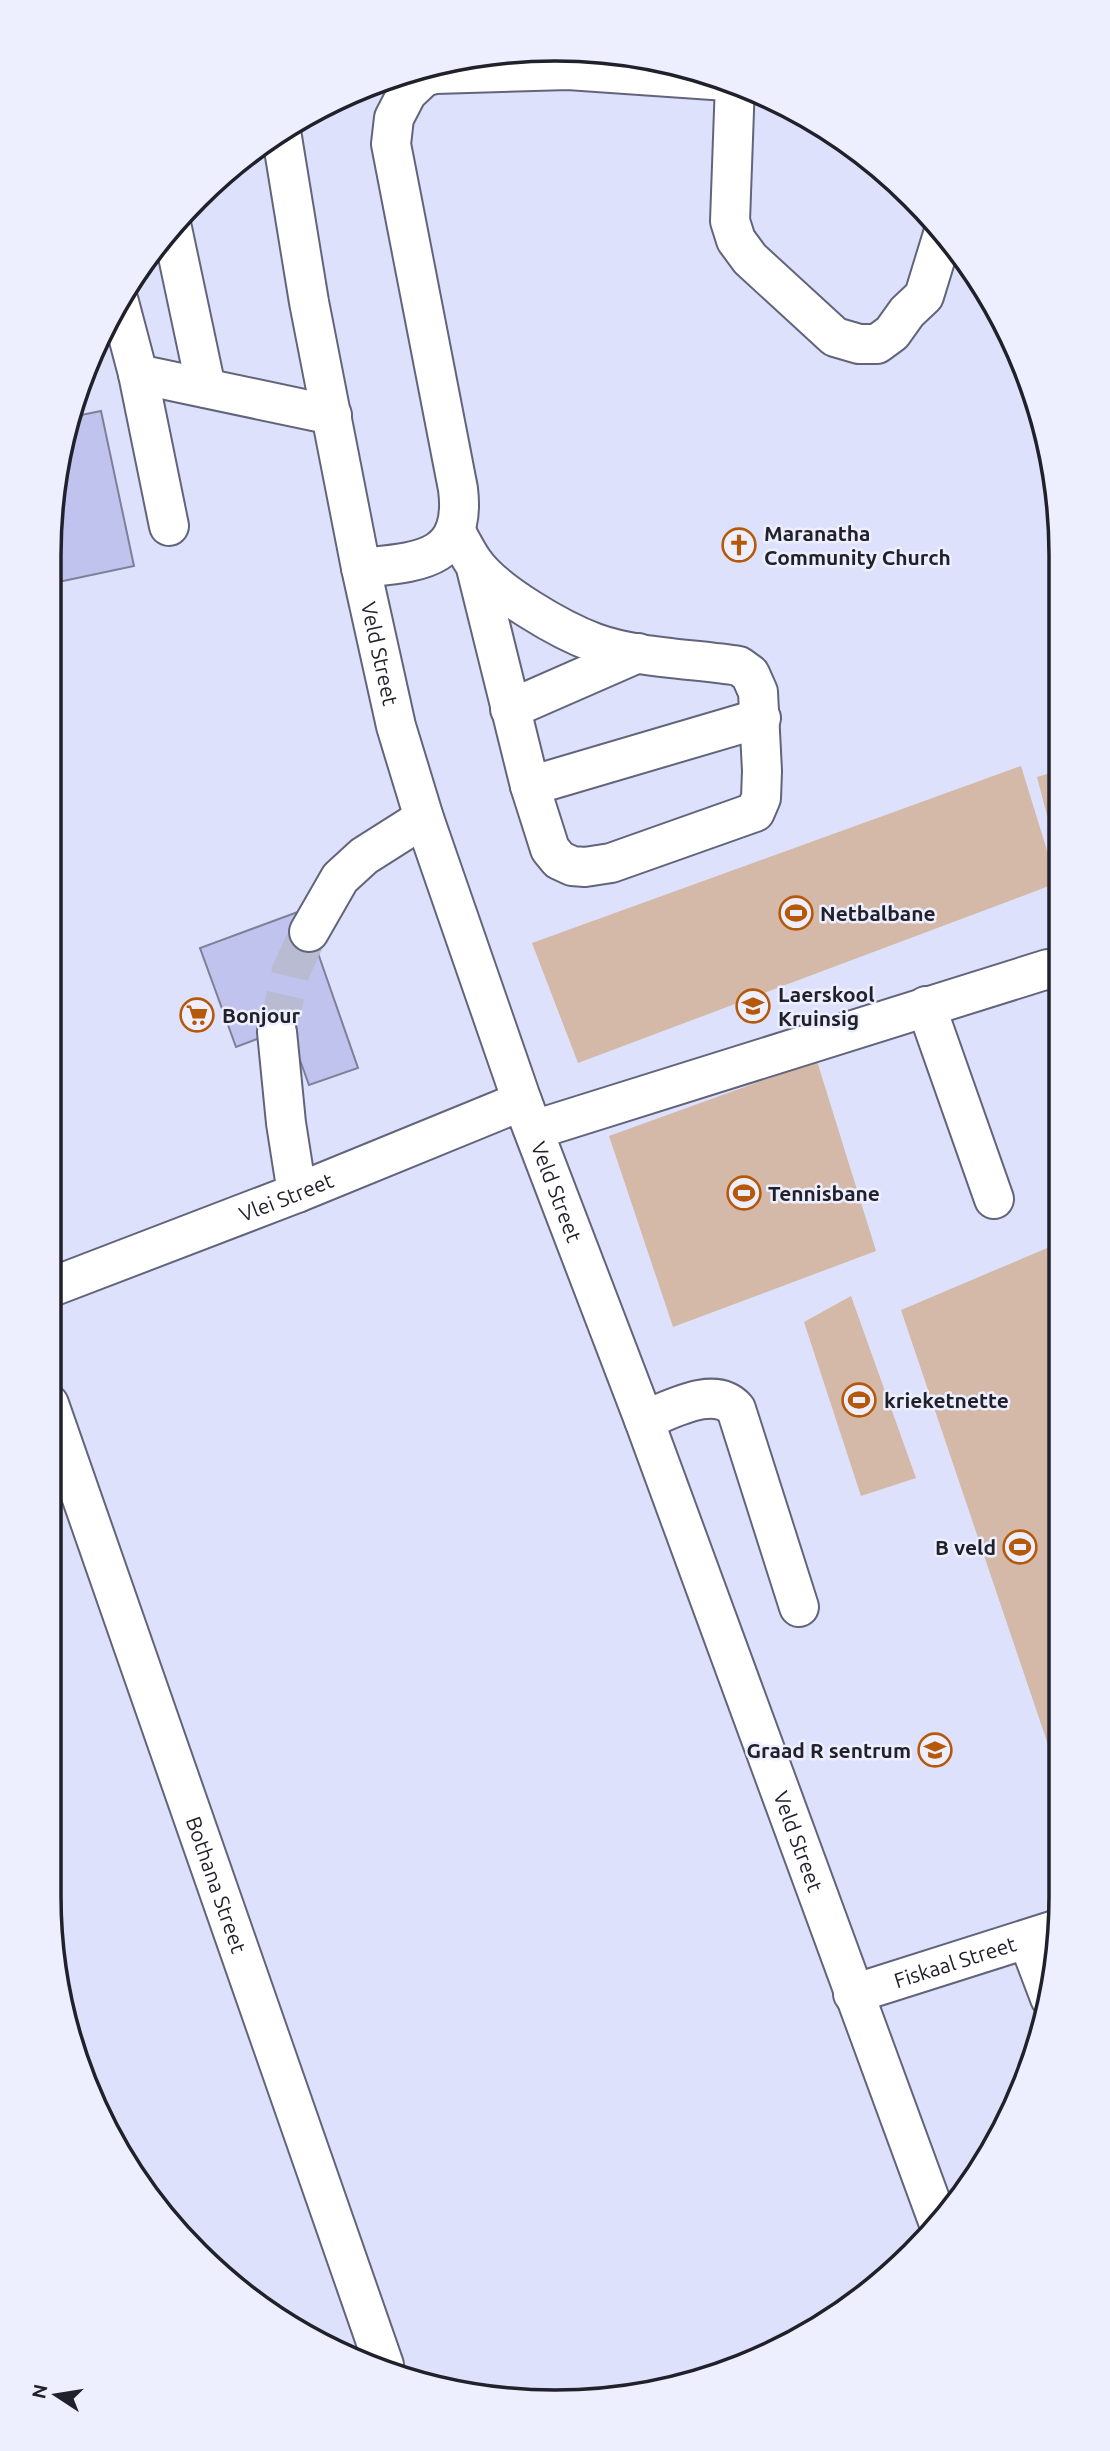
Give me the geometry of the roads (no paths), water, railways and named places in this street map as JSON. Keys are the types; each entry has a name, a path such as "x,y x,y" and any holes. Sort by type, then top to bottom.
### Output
{"street":[{"path":"450,73 568,70 683,78"},
{"path":"361,568 429,558 449,541 459,517 458,489 391,144 394,118 407,93 421,80"},
{"path":"735,95 730,221 736,240 750,259 835,337 859,344 877,344 892,333 907,312 924,296 940,245"},
{"name":"Veld Street","path":"283,143 309,302 361,568 396,726 424,818 528,1115 644,1420 934,2212"},
{"path":"175,240 206,388"},
{"path":"123,316 138,374 169,526"},
{"path":"138,374 332,415"},
{"path":"455,530 475,564 507,595 569,631 596,643 638,653 738,666 750,674 758,692 761,718 761,798 755,812 611,863 585,867 572,866 559,860 550,849 530,786 475,564"},
{"path":"510,709 638,653"},
{"path":"530,786 761,718"},
{"path":"309,932 340,878 364,856 424,818"},
{"name":"Vlei Street","path":"61,1283 297,1193 528,1115 926,1006 1049,969"},
{"path":"926,1006 994,1199"},
{"path":"277,1032 286,1122 297,1193"},
{"path":"644,1420 705,1399 721,1398 736,1409 799,1607"},
{"name":"Bothana Street","path":"61,1438 382,2358"},
{"path":"1043,1934 1045,1956"},
{"name":"Fiskaal Street","path":"853,1994 1043,1934"}],"tunnel":[{"path":"277,1032 291,971 309,932"}],"place":[{"name":"Maranatha Community Church","path":"739,545"},
{"name":"Netbalbane","path":"796,913"},
{"name":"Laerskool Kruinsig","path":"753,1006"},
{"name":"Bonjour","path":"197,1015"},
{"name":"Tennisbane","path":"744,1193"},
{"name":"krieketnette","path":"859,1400"},
{"name":"B veld","path":"1020,1547"},
{"name":"Graad R sentrum","path":"935,1750"}]}
